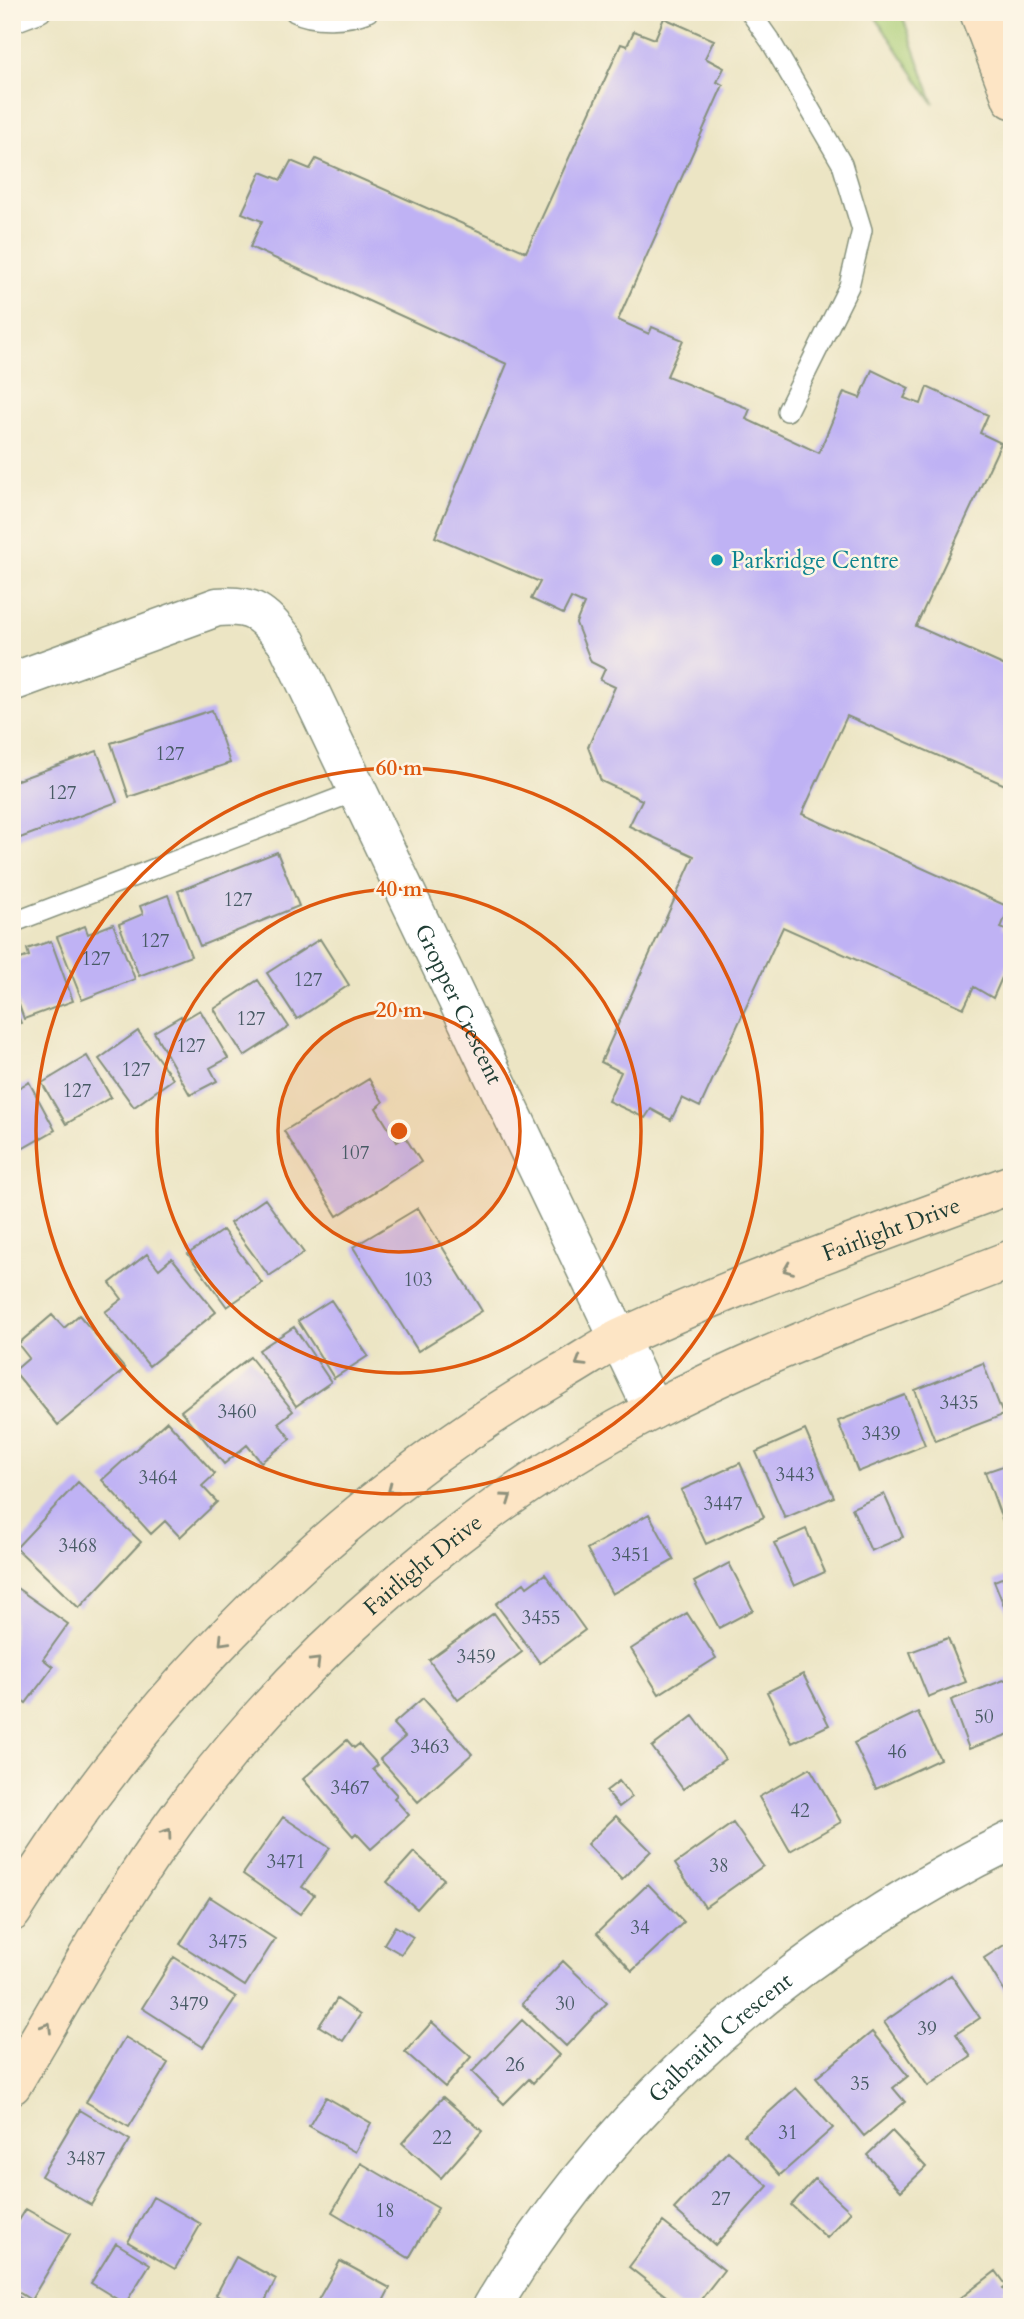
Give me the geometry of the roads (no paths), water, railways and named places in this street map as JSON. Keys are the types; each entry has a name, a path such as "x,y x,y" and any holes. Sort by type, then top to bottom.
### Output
{"main road":[{"path":"979,12 1012,99"},
{"name":"Fairlight Drive","path":"12,1912 117,1763 212,1651 259,1604 354,1518 464,1433 516,1398 618,1339 824,1254 1012,1184"},
{"name":"Fairlight Drive","path":"12,2085 153,1853 218,1767 273,1706 383,1597 438,1551 547,1470 653,1410 798,1344 1012,1259"}],"street":[{"name":"Gropper Crescent","path":"12,682 188,615 217,607 243,605 266,618 287,643 653,1410"},
{"name":"Galbraith Crescent","path":"492,2307 543,2230 586,2175 639,2115 739,2017 787,1978 899,1900 1012,1840"}],"lane":[{"path":"12,23 41,12"},
{"path":"295,12 307,18 357,17 368,12"},
{"path":"750,12 771,42 842,164 862,230 849,286 787,411"},
{"path":"12,923 357,791"}],"place":[{"name":"Parkridge Centre","path":"717,560"}]}
